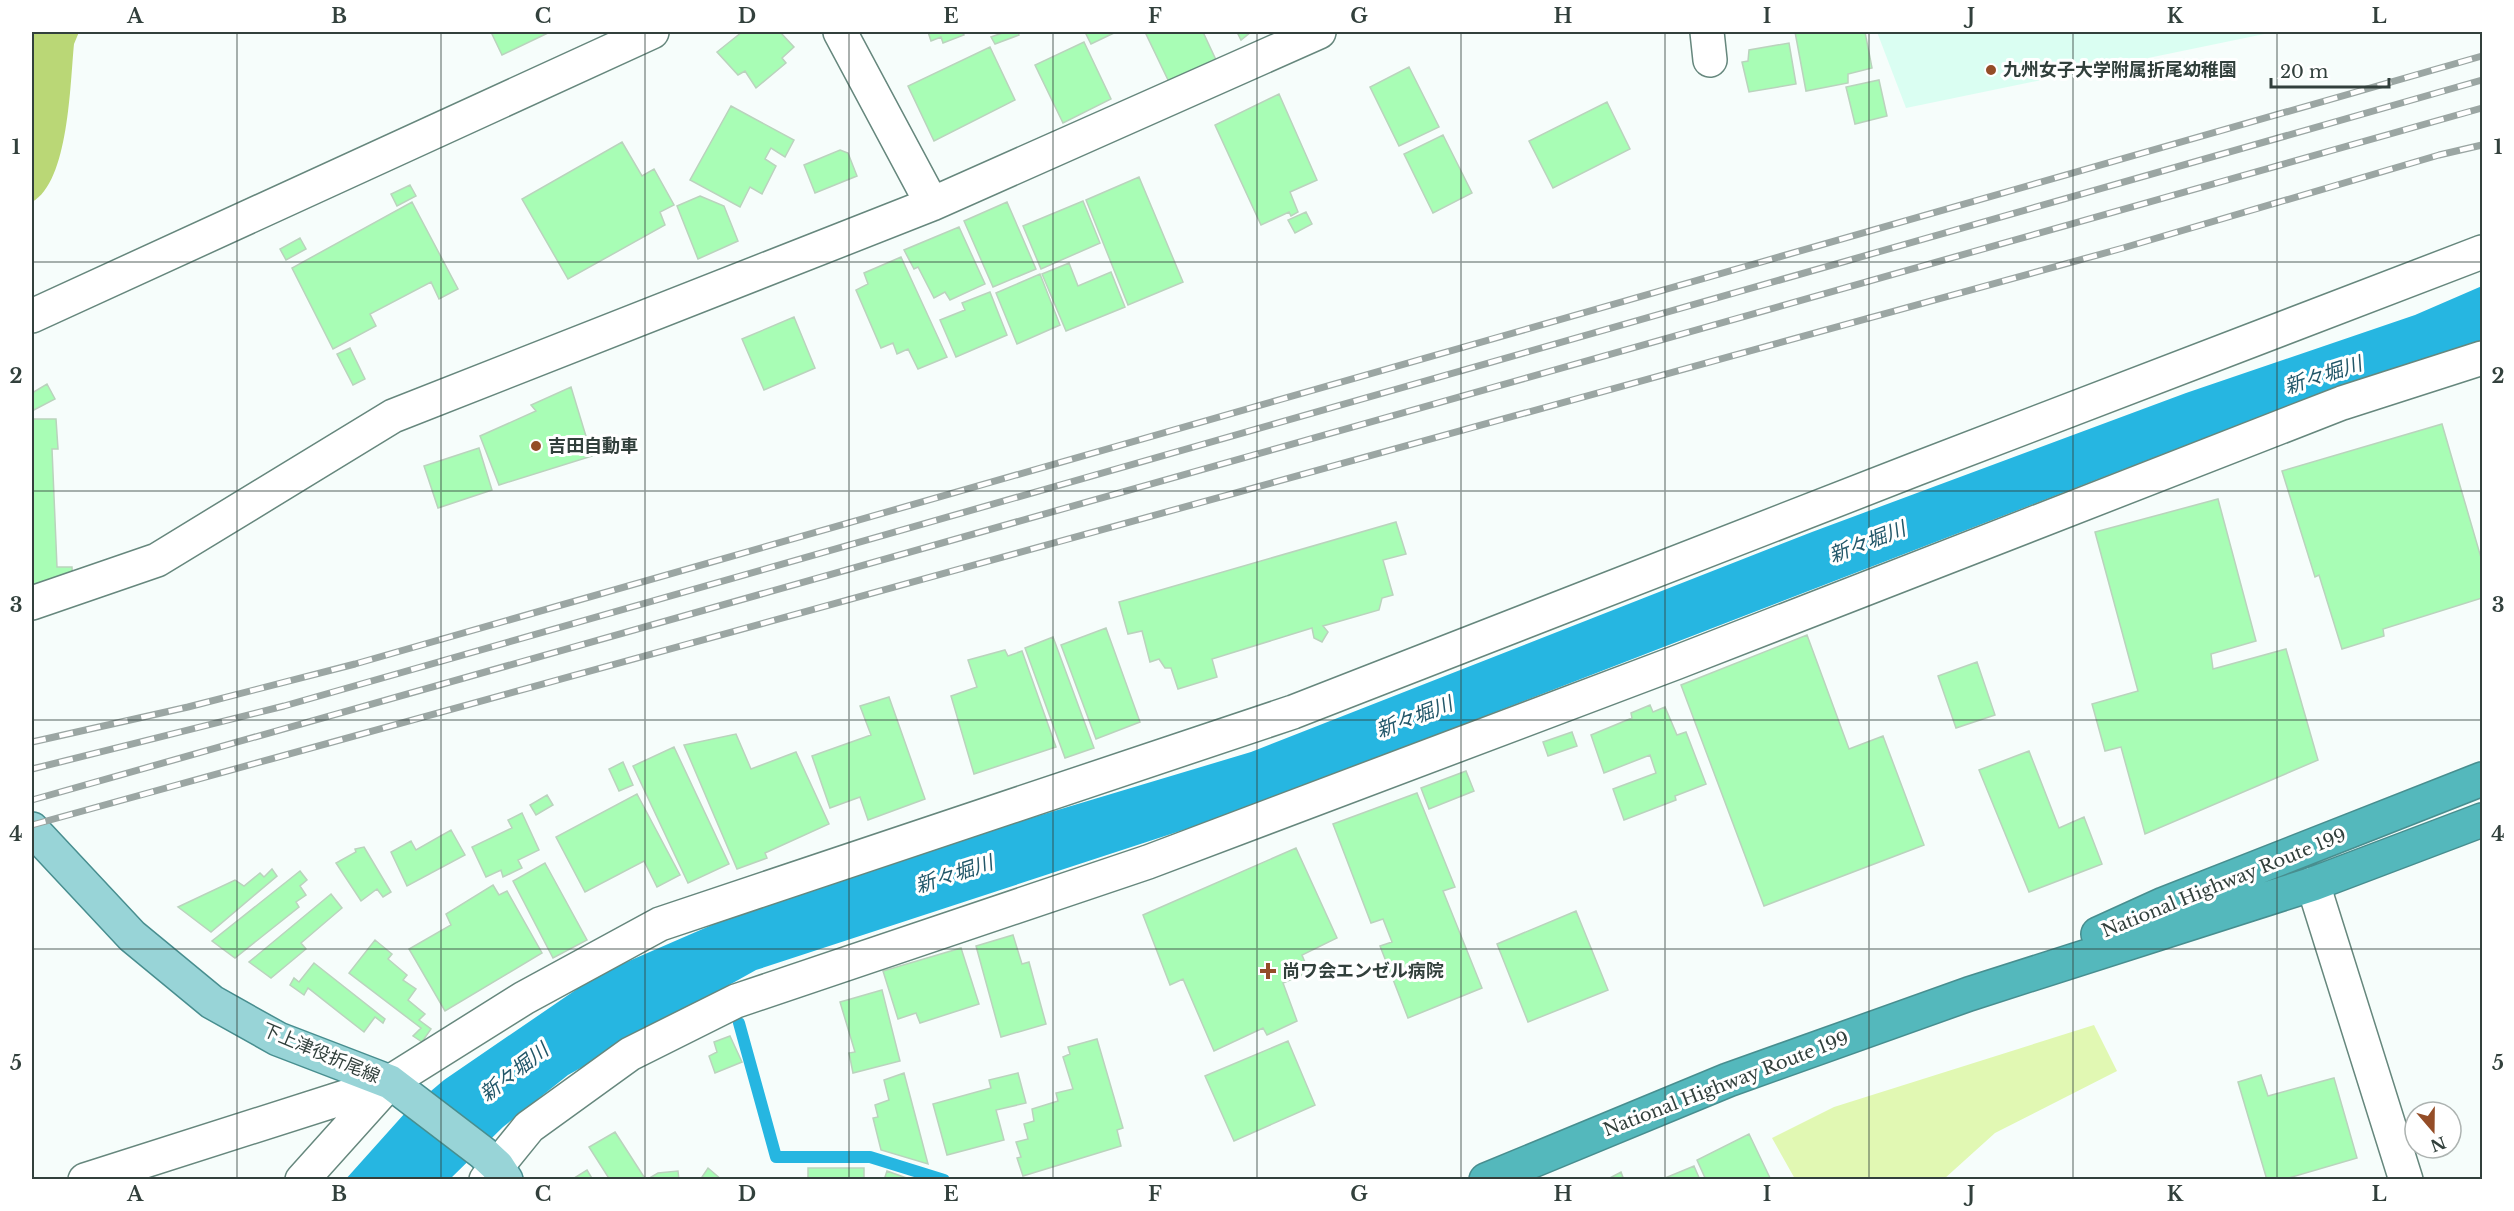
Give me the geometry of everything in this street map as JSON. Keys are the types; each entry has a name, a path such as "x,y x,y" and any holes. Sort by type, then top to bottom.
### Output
{"highway":[{"name":"National Highway Route 199","path":"1969,994 2164,904 2482,779"},
{"name":"National Highway Route 199","path":"1486,1179 1728,1080 1969,994 2313,884 2482,820"}],"main road":[{"name":"下上津役折尾線","path":"32,829 132,936 212,1002 278,1039 390,1082 493,1169"}],"street":[{"path":"32,316 652,32"},
{"path":"840,32 933,204"},
{"path":"32,603 157,560 393,416 933,204 1319,32"},
{"path":"85,1179 390,1082 524,998 660,924 1293,712 1916,469 2482,252"},
{"path":"493,1169 529,1127 630,1054 736,1001 1148,862 1686,659 2342,403 2482,358"},
{"path":"2313,884 2406,1179"},
{"path":"302,1179 390,1082"}],"shaded area":[{"name":"九州女子大学附属折尾幼稚園","path":"1877,32 2274,32 1906,108"}],"green space":[{"path":"32,32 79,32 74,44 69,106 60,154 54,174 44,191 32,202"},
{"path":"2094,1025 2117,1071 1995,1133 1944,1179 1795,1179 1772,1138 1834,1107"}],"water":[{"name":"新々堀川","path":"2482,286 2482,341 2184,446 1226,816 756,970 568,1075 503,1127 450,1179 345,1180 405,1113 444,1080 599,974 728,918 951,842 1251,752 1812,532 2186,393 2415,315"}],"building":[{"path":"491,32 550,32 502,55"},
{"path":"742,32 780,32 794,47 782,58 786,63 756,88 745,71 738,75 717,52"},
{"path":"928,32 962,32 964,35 943,43 941,37 931,41"},
{"path":"1005,32 1018,32 1019,35 995,44 991,37"},
{"path":"1085,32 1116,32 1091,44"},
{"path":"1145,32 1203,32 1216,60 1169,82"},
{"path":"1237,32 1251,32 1241,40"},
{"path":"1795,32 1865,32 1872,68 1848,74 1848,83 1806,91"},
{"path":"1084,42 1111,99 1063,123 1035,65"},
{"path":"1789,43 1796,84 1749,92 1742,62 1748,61 1749,50"},
{"path":"990,47 1015,100 934,141 908,86"},
{"path":"1409,67 1439,127 1399,146 1370,87"},
{"path":"1879,80 1887,116 1855,124 1846,87"},
{"path":"1279,94 1317,180 1290,192 1298,212 1291,216 1289,212 1261,225 1215,125"},
{"path":"1607,102 1630,149 1553,188 1529,141"},
{"path":"731,106 794,140 785,157 771,148 765,159 776,166 762,194 750,187 740,207 690,180"},
{"path":"1443,135 1472,193 1433,213 1404,154"},
{"path":"622,142 642,176 654,169 674,205 660,212 665,225 568,279 522,199"},
{"path":"840,150 848,153 857,176 815,193 804,165"},
{"path":"1139,177 1183,282 1128,305 1086,200"},
{"path":"410,185 416,196 397,206 391,194"},
{"path":"700,196 724,206 738,241 698,259 677,206"},
{"path":"1083,201 1100,243 1041,269 1023,226"},
{"path":"412,202 458,289 439,299 431,282 370,314 376,326 333,349 292,268"},
{"path":"1007,202 1036,269 993,287 964,221"},
{"path":"1306,212 1312,224 1295,233 1288,220"},
{"path":"959,227 985,284 950,300 945,292 934,298 918,267 914,269 904,250"},
{"path":"300,238 306,249 286,260 280,249"},
{"path":"901,257 947,357 918,369 908,349 897,354 893,343 881,348 856,290 868,284 864,273"},
{"path":"1069,263 1078,286 1111,272 1125,307 1066,331 1042,274"},
{"path":"1040,274 1060,325 1017,344 996,293"},
{"path":"990,292 1007,335 956,357 940,320 965,310 962,303"},
{"path":"794,317 815,368 764,390 742,339"},
{"path":"350,348 365,379 353,385 337,354"},
{"path":"47,384 55,399 32,411 32,393"},
{"name":"吉田自動車","path":"571,387 592,456 499,485 480,436 536,411 531,405"},
{"path":"32,419 56,419 58,449 52,449 57,567 72,567 73,585 32,586"},
{"path":"2442,424 2482,561 2482,598 2383,629 2384,636 2342,649 2319,575 2315,577 2282,471"},
{"path":"479,448 492,490 438,508 424,466"},
{"path":"2218,499 2256,641 2211,654 2213,669 2286,649 2318,760 2145,834 2121,747 2105,751 2092,704 2138,691 2095,532"},
{"path":"1396,522 1406,554 1383,560 1393,595 1382,598 1379,610 1323,626 1328,632 1322,642 1314,638 1312,628 1212,659 1217,677 1178,689 1171,668 1165,668 1159,659 1150,662 1142,631 1128,634 1119,602"},
{"path":"1106,628 1140,722 1096,739 1061,645"},
{"path":"1807,635 1849,749 1883,736 1924,845 1764,906 1681,685"},
{"path":"1053,637 1094,748 1065,758 1025,648"},
{"path":"1005,650 1008,656 1022,651 1056,747 974,774 951,696 977,687 968,660"},
{"path":"1977,662 1995,715 1956,728 1938,676"},
{"path":"889,697 925,799 868,820 860,797 830,808 812,756 871,735 860,706"},
{"path":"1650,705 1653,712 1665,707 1677,735 1686,732 1706,784 1675,796 1676,800 1624,820 1613,789 1656,773 1650,755 1604,773 1591,735 1632,718 1631,713"},
{"path":"1572,732 1577,746 1548,756 1543,742"},
{"path":"736,734 751,769 796,752 829,824 765,853 767,858 737,869 684,745"},
{"path":"674,747 729,864 688,883 633,766"},
{"path":"2029,751 2059,828 2084,817 2102,864 2029,892 1979,770"},
{"path":"623,762 633,785 619,791 609,769"},
{"path":"1466,771 1474,791 1429,809 1421,788"},
{"path":"1417,793 1455,887 1443,891 1482,988 1408,1018 1380,946 1392,942 1383,919 1371,923 1333,824"},
{"path":"637,794 680,875 657,887 644,861 585,892 556,837"},
{"path":"547,795 553,805 536,815 530,805"},
{"path":"522,813 539,850 518,860 522,868 503,877 501,870 486,877 472,847 512,828 508,820"},
{"path":"451,830 465,855 407,886 391,852 411,841 416,850"},
{"path":"364,847 391,892 383,897 377,889 361,901 336,863 356,852 355,849"},
{"path":"1296,848 1337,938 1302,955 1309,972 1283,983 1297,1021 1267,1035 1263,1028 1214,1051 1183,979 1170,985 1143,915"},
{"path":"545,863 587,940 553,958 513,881"},
{"path":"272,869 277,876 211,932 178,907 235,880 244,886 260,873 264,877"},
{"path":"300,871 307,880 300,886 306,895 296,902 299,907 235,958 212,941"},
{"path":"493,885 499,895 507,891 542,953 445,1011 409,949 451,925 446,914"},
{"path":"331,894 342,908 301,943 306,949 271,978 249,962"},
{"path":"1576,911 1608,990 1528,1022 1497,944"},
{"path":"1013,935 1022,964 1029,962 1046,1024 1001,1037 976,946"},
{"path":"375,940 392,954 388,959 407,975 403,980 416,989 408,1000 425,1014 419,1020 431,1029 422,1042 413,1036 421,1028 349,973"},
{"path":"961,948 979,1004 920,1023 916,1013 898,1019 883,971"},
{"path":"314,963 385,1019 383,1023 375,1017 364,1032 308,988 304,995 290,985 294,978 299,982"},
{"path":"882,990 900,1061 853,1073 849,1053 855,1052 840,1002"},
{"path":"730,1036 742,1062 715,1073 709,1056 717,1052 714,1042"},
{"path":"1097,1039 1123,1128 1117,1130 1121,1146 1023,1176 1017,1158 1021,1157 1016,1142 1028,1139 1024,1124 1034,1121 1032,1109 1058,1101 1056,1093 1073,1089 1063,1057 1070,1054 1068,1047"},
{"path":"1288,1041 1315,1105 1234,1141 1205,1076"},
{"path":"904,1073 928,1164 881,1150 873,1118 878,1117 875,1105 889,1100 884,1080"},
{"path":"1018,1073 1026,1103 996,1110 1004,1140 947,1155 933,1104 991,1088 989,1080"},
{"path":"2261,1075 2268,1096 2334,1078 2357,1158 2282,1180 2267,1180 2238,1082"},
{"path":"615,1132 646,1180 610,1180 589,1147"},
{"path":"1749,1134 1771,1180 1706,1180 1697,1160"},
{"path":"1694,1166 1700,1180 1665,1180 1665,1178"},
{"path":"708,1168 722,1180 700,1180"},
{"path":"808,1168 864,1168 864,1180 808,1180"},
{"path":"587,1170 593,1180 571,1180"},
{"path":"678,1171 679,1180 646,1180 658,1173"},
{"path":"887,1171 912,1180 884,1180"},
{"path":"1621,1172 1624,1180 1606,1180"}],"waterway":[{"path":"739,1023 776,1157 870,1157 944,1180"}],"railway":[{"path":"32,742 188,707 355,664 2482,56"},
{"path":"32,769 284,706 2482,80"},
{"path":"32,800 2482,108"},
{"path":"32,825 2123,248 2439,155 2482,145"}],"place":[{"name":"九州女子大学附属折尾幼稚園","path":"1991,70"},
{"name":"吉田自動車","path":"536,446"},
{"name":"尚ワ会エンゼル病院","path":"1268,971"}]}
